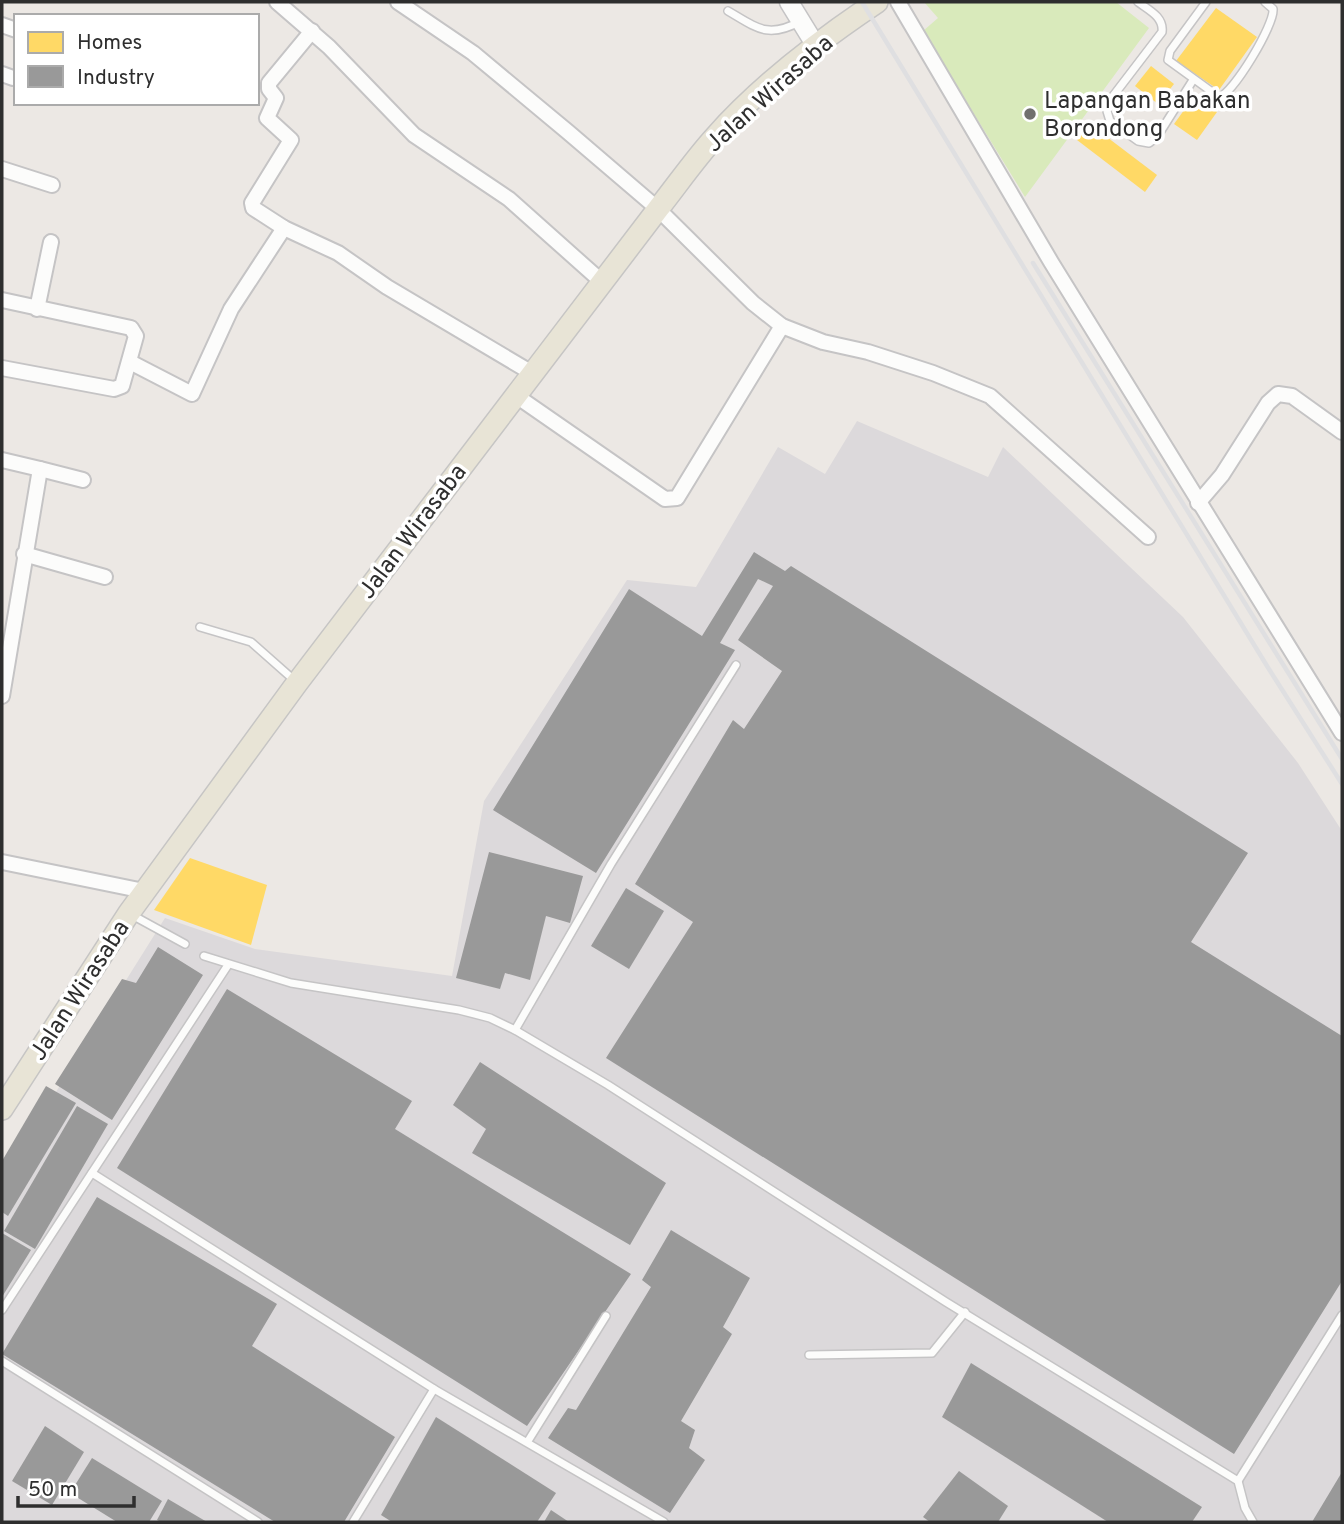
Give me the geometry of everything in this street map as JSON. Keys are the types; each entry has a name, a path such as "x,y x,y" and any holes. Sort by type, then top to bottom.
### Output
{"main road":[{"name":"Jalan Wirasaba","path":"2,1109 144,891 297,682 601,281 716,136 816,46 877,2"}],"street":[{"path":"277,2 312,31 414,135 509,199 601,281"},
{"path":"398,2 473,53 658,209 753,303 782,326 823,342 868,352 933,373 990,396 1148,537"},
{"path":"789,2 816,46"},
{"path":"898,2 1198,503 1342,733"},
{"path":"312,31 269,83 276,98 267,118 291,141 252,206 284,228 338,253 387,287 532,373"},
{"path":"2,169 52,185"},
{"path":"130,362 192,394 231,309 284,228"},
{"path":"37,309 51,242"},
{"path":"2,300 131,328 136,336 122,386 114,390 2,368"},
{"path":"515,394 665,499 672,501 677,498 782,326"},
{"path":"1198,503 1233,460 1268,403 1278,394 1292,396 1342,432"},
{"path":"2,460 83,480"},
{"path":"2,696 40,469"},
{"path":"24,554 105,577"},
{"path":"2,862 144,891"}],"lane":[{"path":"1138,2 1158,18 1163,25 1162,32 1110,100 1107,111 1110,121 1138,141 1149,143 1157,138 1193,80"},
{"path":"1206,2 1170,51 1168,60 1213,94 1225,96 1272,23 1273,9 1265,2"},
{"path":"728,11 763,31 788,28 801,20"},
{"path":"200,627 251,642 297,682"},
{"path":"515,1030 611,864 736,665"},
{"path":"129,913 185,944"},
{"path":"204,956 291,983 459,1010 490,1018 515,1030 608,1085 965,1312 1238,1481 1245,1508 1253,1522"},
{"path":"2,1310 228,965"},
{"path":"92,1173 434,1389 664,1522"},
{"path":"809,1355 932,1353 965,1312"},
{"path":"1238,1481 1342,1315"},
{"path":"528,1441 606,1316"},
{"path":"2,1361 258,1522"},
{"path":"353,1522 434,1389"}],"shaded area":[{"path":"857,421 988,477 1003,447 1183,617 1298,763 1342,831 1342,1522 2,1522 2,1178 165,918 255,949 452,976 484,801 627,580 696,587 778,447 825,474"}],"green space":[{"name":"Lapangan Babakan Borondong","path":"924,2 1116,2 1149,28 1025,197 923,31 938,18"}],"building: Homes":[{"path":"1216,8 1257,37 1219,90 1176,61"},
{"path":"1151,66 1174,84 1158,104 1135,86"},
{"path":"1195,95 1217,112 1197,140 1174,124"},
{"path":"1091,125 1157,175 1145,192 1077,140"},
{"path":"190,858 267,885 251,945 154,910"}],"building: Industry":[{"path":"754,552 785,571 791,566 1248,853 1191,942 1342,1036 1342,1281 1234,1454 606,1058 693,922 635,884 733,720 744,729 782,671 738,640 773,586 758,579 720,643 735,650 596,873 493,810 629,589 702,636"},
{"path":"489,852 583,876 570,923 546,916 530,980 505,973 500,989 456,978"},
{"path":"626,888 664,911 629,969 591,946"},
{"path":"158,947 203,975 112,1120 55,1084 122,979 136,983"},
{"path":"227,989 412,1101 395,1129 631,1274 527,1426 117,1168"},
{"path":"480,1062 666,1183 630,1245 472,1153 486,1129 453,1105"},
{"path":"46,1086 76,1103 8,1216 2,1212 2,1161"},
{"path":"77,1106 108,1124 35,1249 4,1231"},
{"path":"97,1197 277,1304 252,1346 395,1437 344,1522 275,1522 2,1354"},
{"path":"671,1230 750,1278 723,1327 732,1334 681,1421 695,1430 689,1448 705,1460 670,1513 548,1438 568,1408 576,1410 651,1287 642,1280"},
{"path":"2,1233 31,1250 2,1297"},
{"path":"971,1363 1202,1507 1192,1522 1108,1522 942,1417"},
{"path":"436,1417 556,1493 537,1522 392,1522 381,1515"},
{"path":"45,1426 84,1452 52,1505 12,1481"},
{"path":"92,1458 162,1501 149,1522 117,1522 70,1493"},
{"path":"959,1471 1008,1506 998,1522 930,1522 923,1517"},
{"path":"1342,1472 1342,1522 1312,1522"},
{"path":"168,1499 207,1522 157,1520"},
{"path":"551,1510 569,1522 544,1522"}],"railway":[{"path":"862,2 1267,666 1342,784"},
{"path":"1033,263 1342,759"}],"place":[{"name":"Lapangan Babakan Borondong","path":"1030,114"}]}
